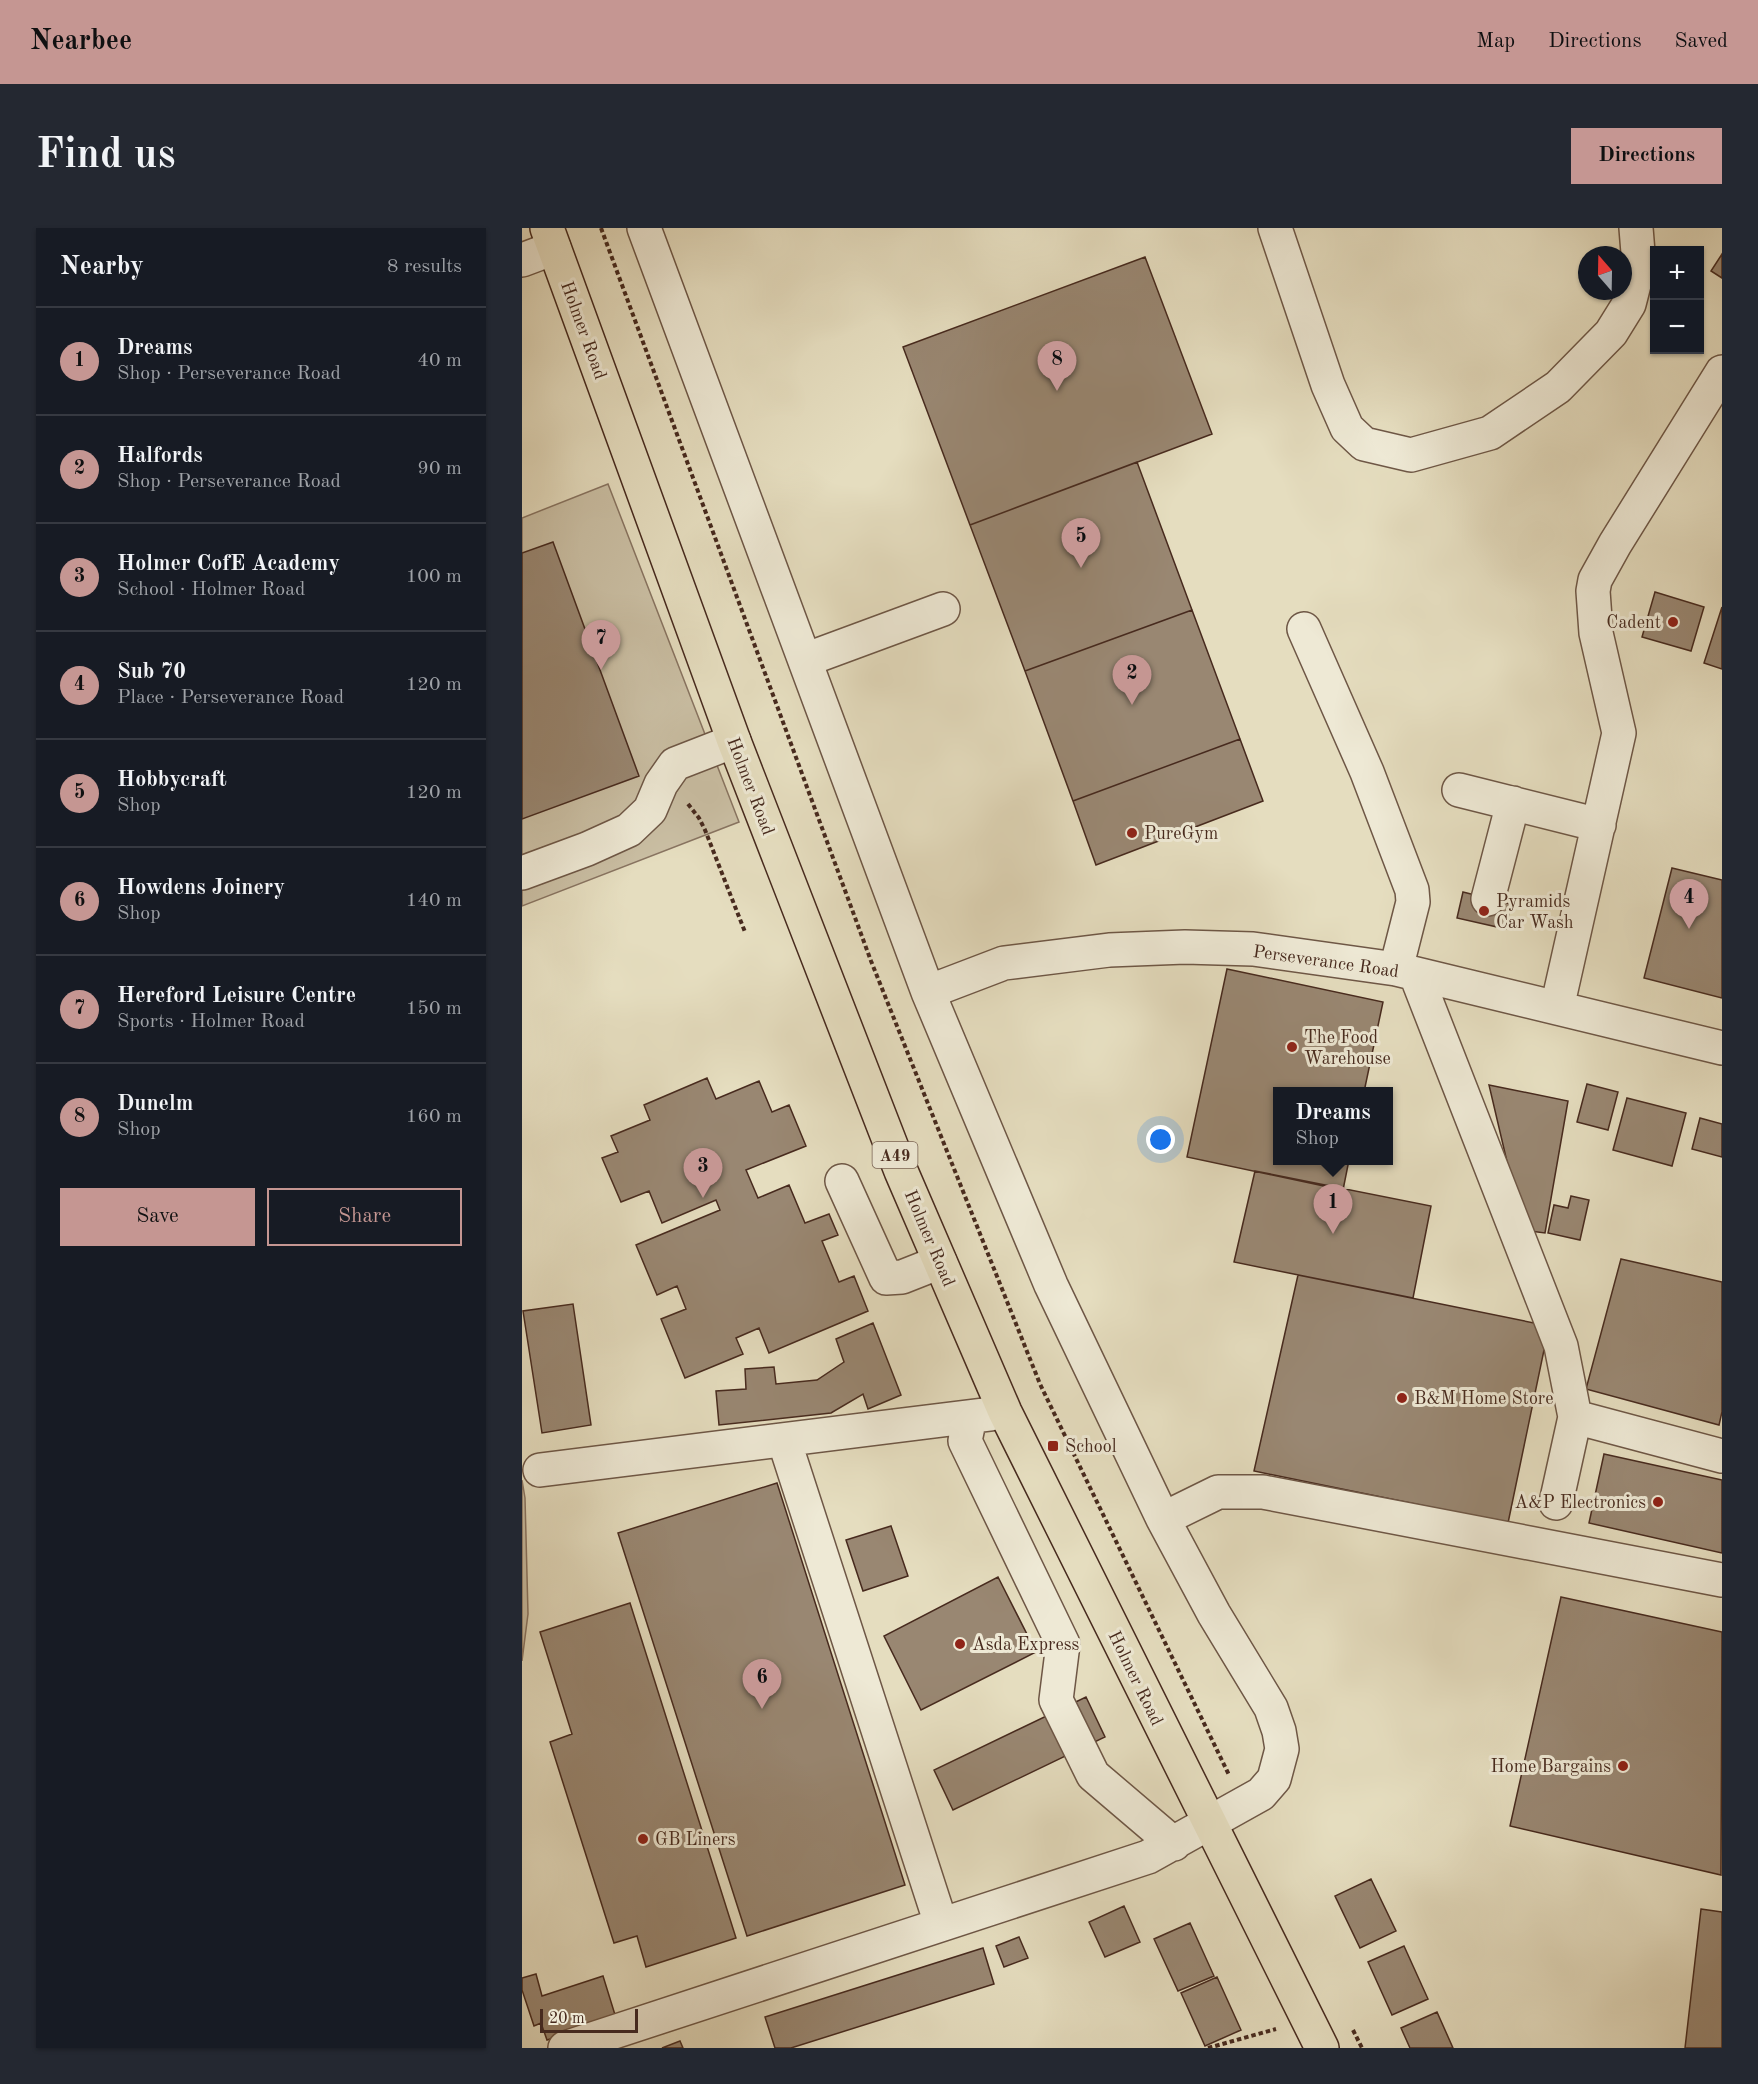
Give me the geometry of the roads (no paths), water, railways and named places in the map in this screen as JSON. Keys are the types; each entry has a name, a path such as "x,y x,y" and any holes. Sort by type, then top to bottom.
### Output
{"highway":[{"name":"Holmer Road","path":"550,238 734,741 901,1171 1005,1412 1315,2034"}],"street":[{"path":"565,2048 1148,1857 1261,1794 1274,1779 1282,1749 1271,1708 1214,1614 1163,1519 1051,1285 928,992 645,228"},
{"path":"1282,230 1328,385 1347,428 1364,444 1411,454 1490,433 1558,387 1611,333 1629,304 1639,265 1636,228"},
{"path":"522,260 550,238"},
{"path":"1557,1008 1619,733 1596,633 1593,591 1595,580 1722,372"},
{"path":"805,660 943,609"},
{"path":"1304,629 1367,772 1412,890 1413,902 1406,972 1561,1346 1575,1417 1556,1503"},
{"path":"522,873 587,849 629,830 650,810 661,784 675,764 734,741"},
{"path":"1459,790 1599,825"},
{"path":"1488,898 1513,803"},
{"name":"Perseverance Road","path":"928,992 1004,963 1109,950 1185,947 1253,949 1406,972 1722,1048"},
{"path":"842,1181 886,1278 902,1277 940,1262"},
{"path":"540,1470 1005,1412"},
{"path":"970,1417 966,1441 1063,1644 1056,1700 1093,1775 1173,1844"},
{"path":"1575,1417 1722,1456"},
{"path":"784,1440 941,1924"},
{"path":"1163,1519 1218,1492 1263,1492 1722,1580"}],"place":[{"name":"Dunelm","path":"1057,391"},
{"name":"Hobbycraft","path":"1081,568"},
{"name":"Cadent","path":"1673,622"},
{"name":"Hereford Leisure Centre","path":"601,670"},
{"name":"Halfords","path":"1132,705"},
{"name":"PureGym","path":"1132,833"},
{"name":"Pyramids Car Wash","path":"1484,911"},
{"name":"Sub 70","path":"1689,929"},
{"name":"The Food Warehouse","path":"1292,1047"},
{"name":"Holmer CofE Academy","path":"703,1198"},
{"name":"Dreams","path":"1333,1234"},
{"name":"B&M Home Store","path":"1402,1398"},
{"name":"School","path":"1053,1446"},
{"name":"A&P Electronics","path":"1658,1502"},
{"name":"Asda Express","path":"960,1644"},
{"name":"Howdens Joinery","path":"762,1709"},
{"name":"Home Bargains","path":"1623,1766"},
{"name":"GB Liners","path":"643,1839"}]}
